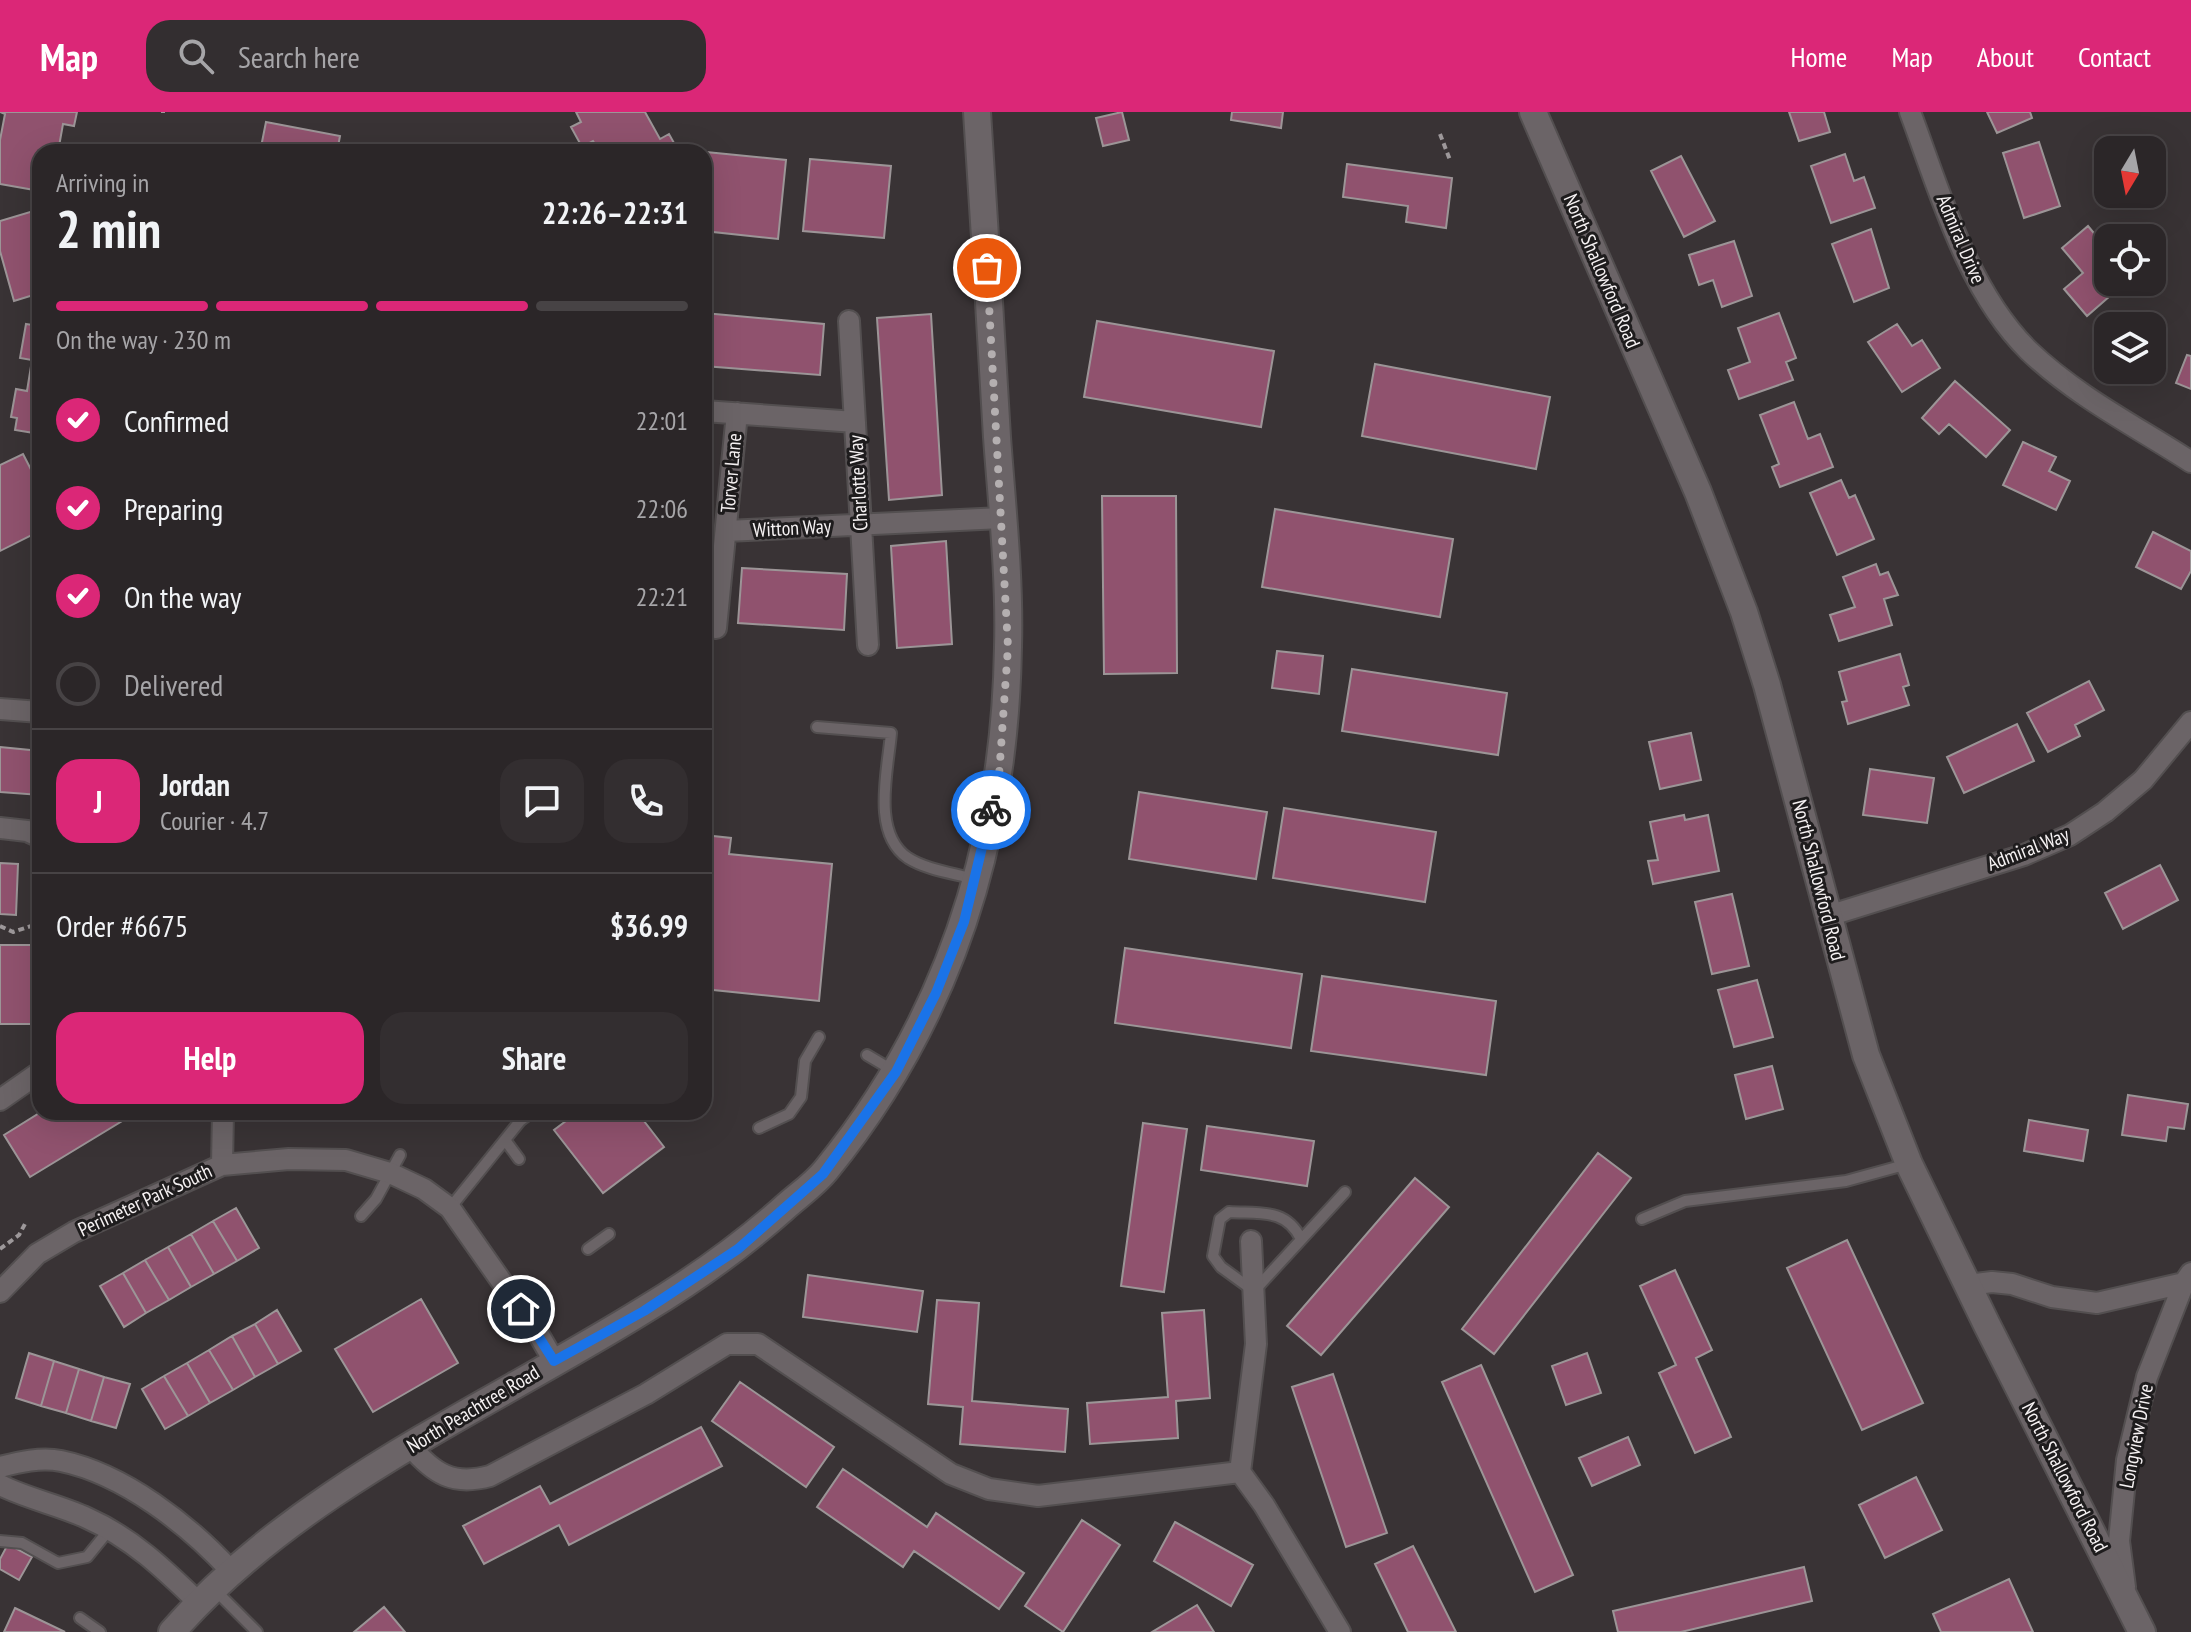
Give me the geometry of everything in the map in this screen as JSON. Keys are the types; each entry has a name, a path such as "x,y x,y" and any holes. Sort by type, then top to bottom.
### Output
{"street":[{"name":"North Peachtree Road","path":"172,1632 215,1588 306,1514 410,1446 644,1311 738,1249 823,1174 896,1072 917,1035 946,970 976,880 999,776 1008,647 977,112"},
{"name":"North Shallowford Road","path":"1533,112 1698,492 1744,612 1767,685 1866,1055 1909,1164 2142,1632"},
{"name":"Admiral Drive","path":"1910,112 1967,260 1985,294 2009,328 2030,352 2082,392 2191,462"},
{"name":"Charlotte Way","path":"849,321 868,645"},
{"path":"712,411 855,422"},
{"name":"Torver Lane","path":"716,628 737,413"},
{"name":"Witton Way","path":"726,531 1002,518"},
{"path":"0,709 32,711"},
{"name":"Admiral Way","path":"1828,916 2024,855 2070,835 2105,812 2143,780 2191,722"},
{"path":"0,828 32,833"},
{"path":"0,1100 32,1078"},
{"path":"222,1165 223,1120"},
{"name":"Perimeter Park South","path":"0,1292 37,1254 74,1232 222,1165 289,1159 395,1164 450,1208 554,1361"},
{"path":"1251,1241 1256,1344 1240,1472 1264,1505 1340,1632"},
{"name":"Longview Drive","path":"1968,1285 1992,1282 2012,1284 2052,1297 2097,1303 2188,1278"},
{"name":"Longview Drive","path":"2126,1595 2119,1541 2127,1460 2147,1377 2188,1278"},
{"path":"410,1446 448,1478 470,1481 490,1476 646,1394 727,1344 758,1344 951,1474 989,1489 1038,1496 1240,1472"},
{"path":"0,1467 45,1460 62,1461 133,1492 180,1521 203,1541 215,1588"},
{"path":"0,1485 85,1517 215,1588"}],"lane":[{"path":"817,727 891,733 886,813 893,845 908,858 927,867 976,880"},
{"path":"759,1128 789,1114 801,1097 805,1061 819,1037"},
{"path":"867,1055 896,1072"},
{"path":"450,1208 521,1120"},
{"path":"505,1140 519,1159"},
{"path":"361,1216 376,1199 395,1164"},
{"path":"1642,1219 1685,1201 1846,1181 1909,1164"},
{"path":"1301,1239 1294,1224 1281,1216 1229,1212 1220,1219 1213,1256 1221,1267 1254,1291 1345,1192"},
{"path":"588,1249 609,1234"},
{"path":"0,1541 22,1543 58,1563 87,1557 109,1530"},
{"path":"215,1588 257,1632"},
{"path":"80,1618 100,1632"}],"path":[{"path":"1440,134 1450,160"},
{"path":"0,926 13,932 32,926"},
{"path":"0,1249 19,1235 26,1222"}],"building":[{"path":"0,112 77,112 74,126 63,124 59,144 32,144 32,190 0,184 0,140 5,114"},
{"path":"576,112 645,112 660,139 669,134 675,144 595,144 593,141 580,144 571,127 581,122"},
{"path":"1122,112 1129,140 1103,146 1096,118"},
{"path":"1232,112 1283,112 1281,128 1231,120"},
{"path":"1789,112 1824,112 1830,132 1799,141"},
{"path":"1987,112 2030,112 2032,118 1997,133"},
{"path":"266,122 340,136 338,144 262,144"},
{"path":"2039,142 2060,206 2024,218 2003,153"},
{"path":"712,153 786,160 778,239 712,232"},
{"path":"1845,154 1854,181 1864,177 1875,208 1831,223 1811,166"},
{"path":"1681,156 1715,221 1684,237 1651,171"},
{"path":"810,159 891,166 884,238 803,231"},
{"path":"1347,164 1452,178 1446,228 1406,222 1408,206 1343,197"},
{"path":"32,211 32,295 14,301 0,251 0,221"},
{"path":"2088,226 2094,233 2094,296 2110,296 2087,316 2064,289 2083,273 2062,248"},
{"path":"1871,229 1889,288 1854,302 1832,244"},
{"path":"1734,241 1752,296 1722,307 1713,280 1699,285 1689,255"},
{"path":"1779,313 1796,358 1786,362 1793,380 1739,399 1728,370 1750,362 1738,328"},
{"path":"712,314 824,324 820,375 712,367"},
{"path":"931,314 942,495 889,500 877,318"},
{"path":"1097,321 1274,351 1261,427 1084,397"},
{"path":"26,324 32,325 32,360 20,358"},
{"path":"1897,324 1912,346 1922,340 1940,368 1902,392 1868,342"},
{"path":"2187,355 2191,356 2191,389 2176,383"},
{"path":"32,360 32,433 15,430 17,418 11,417 16,389 27,391"},
{"path":"1375,364 1550,397 1536,469 1362,436"},
{"path":"1955,381 2010,430 1986,457 1949,424 1939,434 1922,418"},
{"path":"1794,402 1808,439 1820,434 1833,467 1780,487 1772,467 1779,464 1760,415"},
{"path":"2023,442 2056,457 2049,471 2070,481 2056,510 2003,485"},
{"path":"23,454 32,471 32,535 0,551 0,465"},
{"path":"1841,480 1849,498 1855,495 1874,539 1837,555 1810,493"},
{"path":"1102,496 1176,496 1177,673 1104,674"},
{"path":"1275,509 1453,539 1440,617 1262,587"},
{"path":"2153,532 2191,551 2191,571 2181,589 2136,567"},
{"path":"946,541 952,644 897,648 891,546"},
{"path":"1876,564 1880,575 1888,572 1898,595 1884,599 1892,625 1839,641 1830,615 1855,607 1843,577"},
{"path":"742,568 847,574 844,630 738,623"},
{"path":"1277,651 1323,656 1319,694 1272,688"},
{"path":"1900,654 1909,685 1903,687 1909,705 1848,724 1842,702 1847,701 1839,672"},
{"path":"1352,669 1507,693 1498,755 1342,731"},
{"path":"2089,681 2104,710 2075,725 2080,736 2048,752 2027,713"},
{"path":"2017,724 2034,761 1964,793 1947,757"},
{"path":"1691,733 1701,780 1660,789 1649,742"},
{"path":"0,747 32,750 32,794 0,792"},
{"path":"1870,769 1934,778 1927,823 1863,815"},
{"path":"1139,792 1267,812 1256,879 1129,859"},
{"path":"1284,808 1436,832 1425,902 1273,878"},
{"path":"1684,815 1685,820 1708,815 1719,871 1653,884 1648,861 1658,860 1650,822"},
{"path":"712,836 731,838 729,854 832,864 819,1001 712,990"},
{"path":"0,863 18,864 16,915 0,914"},
{"path":"2160,865 2178,900 2123,929 2105,893"},
{"path":"1732,894 1749,966 1712,974 1695,902"},
{"path":"0,945 32,945 32,1024 0,1024"},
{"path":"1125,948 1302,974 1291,1048 1115,1023"},
{"path":"1322,976 1496,1001 1486,1075 1311,1051"},
{"path":"1757,980 1773,1037 1734,1047 1718,990"},
{"path":"1772,1066 1783,1109 1746,1119 1735,1075"},
{"path":"2128,1095 2188,1104 2184,1129 2168,1127 2166,1141 2122,1135"},
{"path":"32,1118 32,1120 124,1120 30,1177 4,1135"},
{"path":"567,1120 643,1120 664,1147 603,1193 554,1130"},
{"path":"2029,1120 2088,1130 2083,1161 2024,1151"},
{"path":"1143,1123 1187,1129 1164,1292 1121,1286"},
{"path":"1207,1126 1314,1141 1307,1186 1201,1170"},
{"path":"1598,1153 1631,1178 1494,1354 1462,1329"},
{"path":"1415,1178 1449,1207 1321,1355 1287,1326"},
{"path":"236,1208 259,1248 237,1261 213,1221"},
{"path":"213,1221 237,1261 214,1274 191,1234"},
{"path":"191,1234 214,1274 191,1287 168,1247"},
{"path":"1847,1240 1923,1403 1862,1430 1787,1268"},
{"path":"168,1247 191,1287 169,1300 145,1260"},
{"path":"145,1260 169,1300 146,1313 123,1273"},
{"path":"1675,1270 1712,1350 1696,1358 1731,1437 1695,1453 1659,1373 1676,1365 1640,1286"},
{"path":"123,1273 146,1313 124,1327 100,1286"},
{"path":"808,1275 923,1291 917,1332 803,1317"},
{"path":"421,1299 458,1363 373,1412 335,1349"},
{"path":"937,1300 979,1303 972,1401 1068,1409 1065,1452 960,1444 963,1407 928,1404"},
{"path":"277,1310 301,1351 278,1364 255,1324"},
{"path":"1204,1310 1210,1398 1176,1401 1178,1438 1090,1444 1087,1403 1168,1397 1162,1313"},
{"path":"255,1324 278,1364 255,1377 232,1336"},
{"path":"232,1336 255,1377 233,1390 209,1350"},
{"path":"209,1350 233,1390 210,1403 187,1363"},
{"path":"29,1353 54,1361 41,1406 16,1398"},
{"path":"1587,1353 1601,1393 1566,1405 1552,1366"},
{"path":"54,1361 79,1369 66,1413 41,1406"},
{"path":"187,1363 210,1403 188,1416 164,1376"},
{"path":"1481,1365 1573,1575 1535,1592 1442,1382"},
{"path":"79,1369 104,1377 91,1421 66,1413"},
{"path":"1333,1374 1387,1533 1346,1547 1292,1387"},
{"path":"164,1376 188,1416 165,1429 142,1389"},
{"path":"104,1377 130,1384 116,1428 91,1421"},
{"path":"740,1382 834,1447 806,1487 712,1421"},
{"path":"701,1427 722,1466 569,1545 559,1525 484,1564 463,1526 540,1486 550,1504"},
{"path":"1628,1437 1640,1465 1592,1486 1579,1458"},
{"path":"843,1469 927,1527 936,1513 1024,1573 999,1609 914,1551 903,1567 817,1507"},
{"path":"1916,1477 1942,1530 1885,1558 1859,1505"},
{"path":"1082,1520 1120,1545 1063,1632 1025,1606"},
{"path":"1175,1522 1253,1565 1231,1606 1154,1561"},
{"path":"8,1544 32,1557 19,1580 0,1569 0,1559"},
{"path":"1413,1546 1456,1632 1408,1632 1375,1564"},
{"path":"1804,1567 1812,1601 1681,1632 1618,1632 1613,1611"},
{"path":"2009,1579 2033,1632 1941,1632 1933,1614"},
{"path":"1197,1605 1214,1632 1152,1632"},
{"path":"384,1607 405,1632 354,1632"},
{"path":"15,1608 65,1632 4,1632"}],"way so far":[{"path":"987,268 1008,647 999,776 991,810"}],"route":[{"path":"521,1309 554,1361 644,1311 738,1249 823,1174 896,1072 917,1035 964,922 991,810"}]}
